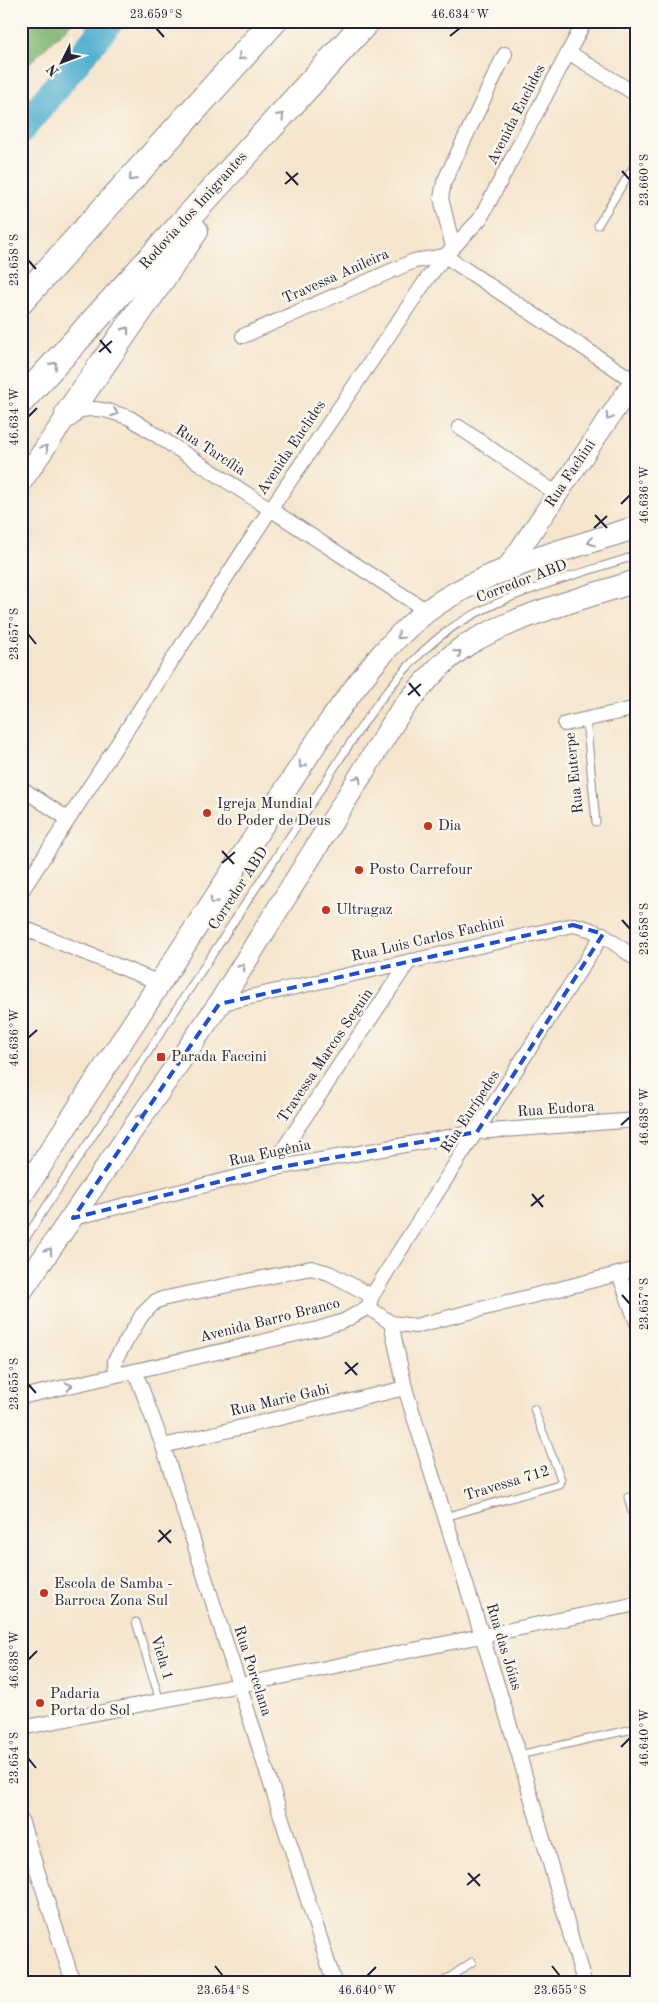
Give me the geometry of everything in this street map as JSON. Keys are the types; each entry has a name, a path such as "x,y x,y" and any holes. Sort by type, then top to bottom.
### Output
{"highway":[{"path":"21,301 274,21"},
{"name":"Rodovia dos Imigrantes","path":"21,401 367,21"},
{"path":"68,414 253,147"}],"main road":[{"path":"21,1196 329,723 363,676 395,640 427,612 455,595 505,571 637,527"},
{"path":"21,1291 219,1004 400,712 430,676 467,645 519,619 637,581"}],"street":[{"name":"Avenida Euclides","path":"21,892 270,510 449,251 471,230 484,213 585,21"},
{"path":"568,52 637,95"},
{"path":"505,54 444,182 441,198 449,251 635,379"},
{"name":"Travessa Anileira","path":"242,336 414,261 449,251"},
{"name":"Rua Fachini","path":"505,571 635,379"},
{"name":"Rua Tarcília","path":"68,414 86,408 107,410 130,418 427,612"},
{"path":"21,483 68,414"},
{"path":"459,428 557,494"},
{"name":"Rua Euterpe","path":"565,724 637,708"},
{"path":"21,788 68,819"},
{"name":"Rua Luis Carlos Fachini","path":"219,1004 573,925 588,927 603,934 637,960"},
{"path":"21,927 160,983"},
{"name":"Rua Eurípedes","path":"370,1302 603,934"},
{"name":"Travessa Marcos Seguin","path":"270,1169 409,961"},
{"name":"Rua Eudora","path":"477,1132 637,1120"},
{"name":"Rua Eugênia","path":"72,1218 270,1169 477,1132"},
{"path":"116,1375 115,1360 142,1315 156,1301 311,1268 324,1271 370,1302 391,1323 415,1326 437,1322 637,1268"},
{"path":"619,1274 637,1323"},
{"name":"Avenida Barro Branco","path":"21,1397 318,1329 344,1321 370,1302"},
{"name":"Rua das Jóias","path":"391,1323 405,1388 519,1755 584,1982"},
{"name":"Rua Porcelana","path":"135,1371 163,1446 334,1982"},
{"name":"Rua Marie Gabi","path":"163,1446 405,1388"},
{"path":"21,1728 240,1686 637,1604"},
{"path":"21,1820 73,1982"}],"lane":[{"path":"598,225 637,161"},
{"name":"Corredor ABD","path":"21,1245 383,697 411,663 451,628 497,603 637,555"},
{"name":"Rua Euterpe","path":"586,719 596,822"},
{"name":"Travessa 712","path":"445,1518 559,1484 561,1479 534,1409"},
{"path":"628,1497 637,1530"},
{"name":"Viela 1","path":"136,1622 160,1701"},
{"path":"519,1755 637,1728"},
{"path":"443,1982 472,1962"}],"highlighted area":[{"path":"573,925 603,934 477,1132 270,1169 73,1218 219,1004"}],"green space":[{"path":"21,21 74,21 21,71"}],"waterway":[{"path":"21,130 110,21"}],"place":[{"name":"Igreja Mundial do Poder de Deus","path":"207,813"},
{"name":"Dia","path":"428,826"},
{"name":"Posto Carrefour","path":"359,870"},
{"name":"Ultragaz","path":"326,910"},
{"name":"Parada Faccini","path":"161,1057"},
{"name":"Escola de Samba - Barroca Zona Sul","path":"44,1593"},
{"name":"Padaria Porta do Sol","path":"40,1703"}]}
